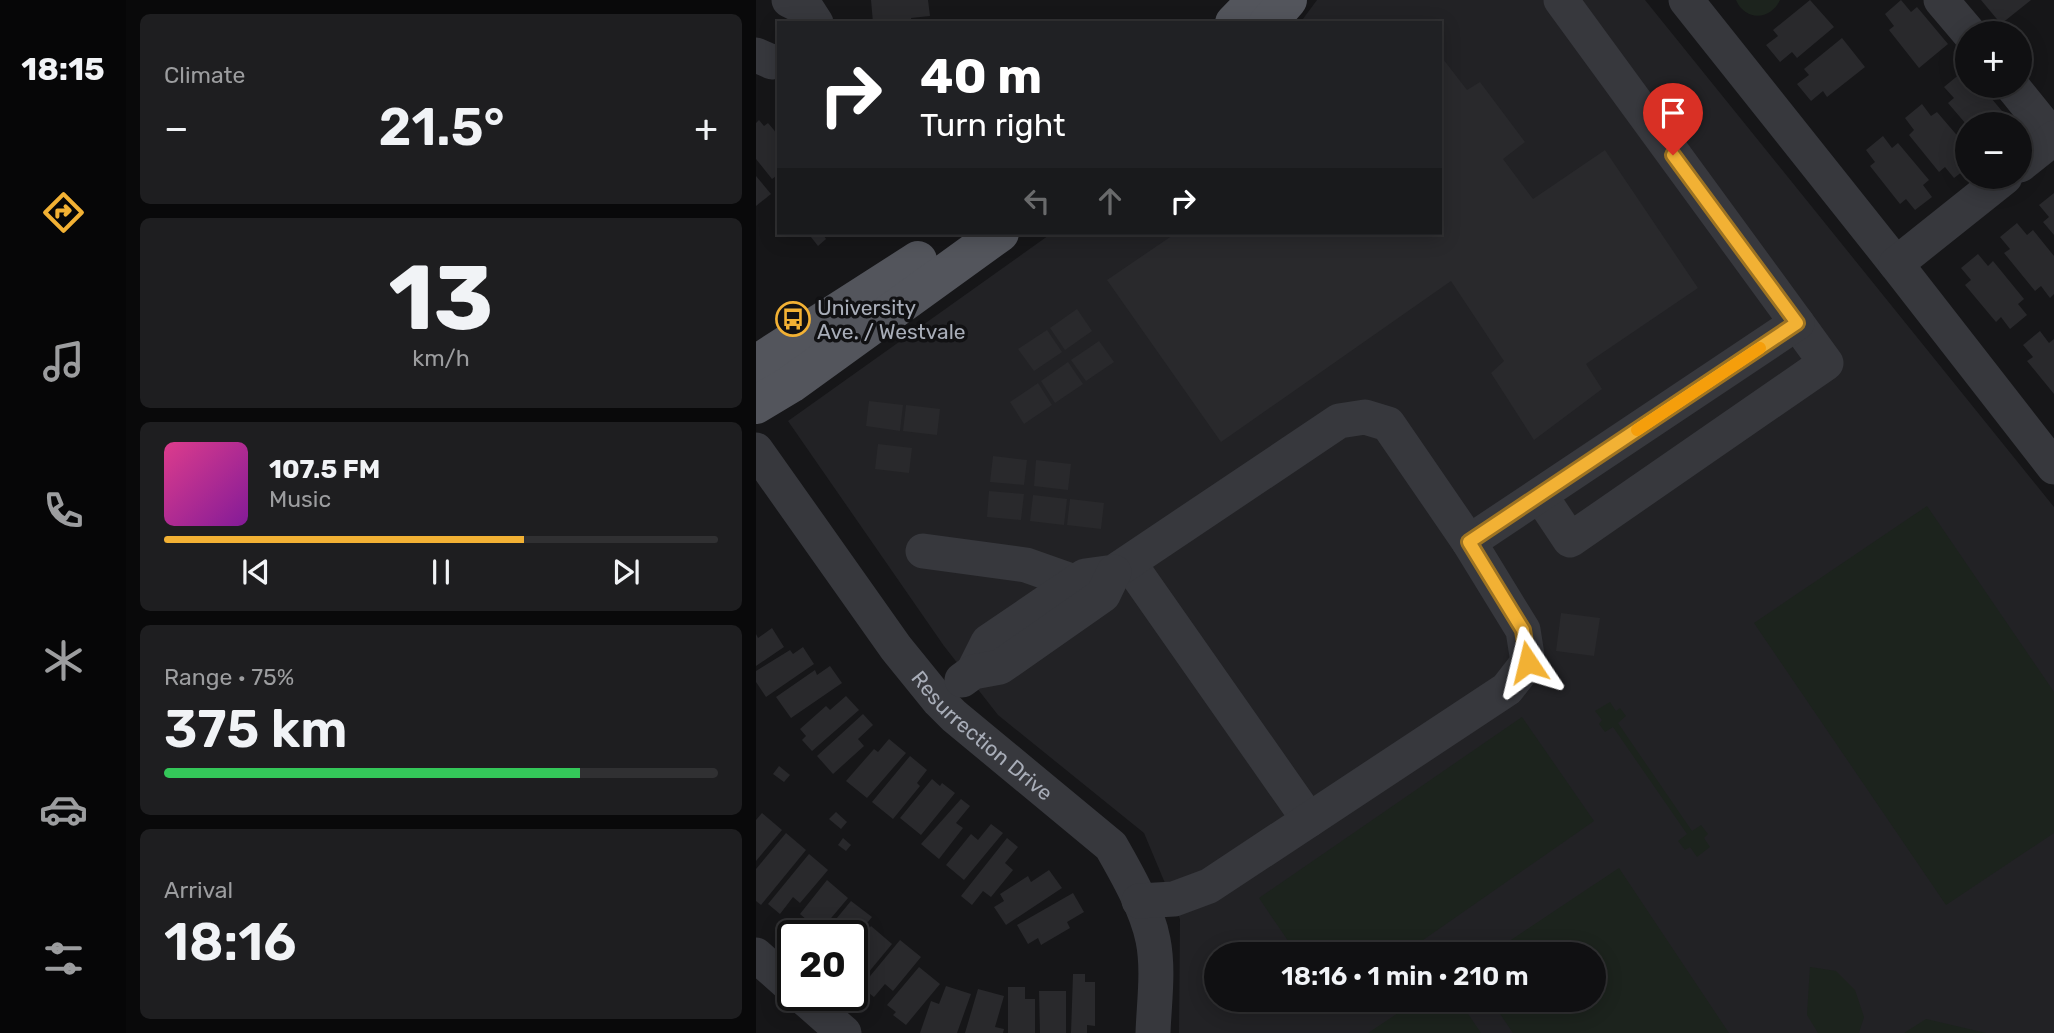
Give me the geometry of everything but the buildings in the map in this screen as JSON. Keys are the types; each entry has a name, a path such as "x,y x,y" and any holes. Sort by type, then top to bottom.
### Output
{"main road":[{"path":"1236,21 1256,0"},
{"path":"1270,21 1287,0"},
{"path":"756,364 891,279 954,235"},
{"path":"756,405 790,384 997,235"}],"street":[{"path":"789,0 807,9 815,21"},
{"path":"1540,495 1570,540 1826,363 1561,0"},
{"path":"1686,0 2053,463"},
{"path":"1941,0 1959,21"},
{"path":"756,55 772,62 777,61"},
{"path":"2021,98 2054,138 2032,155"},
{"path":"1896,264 1990,189"},
{"path":"1469,542 1797,323"},
{"path":"939,701 973,672 988,642 1085,576 1121,567 1339,421 1365,417 1388,424 1469,542 1523,630 1528,662 1507,689 1209,886 1174,899 1139,901"},
{"name":"Resurrection Drive","path":"756,450 896,648 939,701 1111,846 1126,872 1153,939 1153,1033"},
{"path":"923,551 1026,565 1077,583"},
{"path":"973,672 1000,667 1103,596 1121,567"},
{"path":"1121,567 1310,820"},
{"path":"756,955 777,974"},
{"path":"819,1011 844,1033"}],"shaded area":[{"path":"1317,0 1645,0 2054,507 2054,1033 1179,1033 1180,919 1144,833 998,715 944,646 788,421 1049,235 1442,235 1442,21 1301,21"},
{"path":"1736,0 1780,0 1770,12 1758,16 1745,12"},
{"path":"1927,506 2054,692 2054,833 1946,905 1754,623"},
{"path":"1610,702 1616,711 1620,708 1626,716 1618,723 1692,831 1701,825 1708,834 1704,838 1710,847 1697,857 1690,847 1685,850 1678,841 1687,834 1613,727 1605,732 1599,724 1602,720 1595,711"},
{"path":"1522,717 1594,821 1420,942 1289,942 1259,898"},
{"path":"1619,868 1729,1033 1513,1033 1499,1012 1606,1012 1606,942 1508,942"},
{"path":"1810,967 1836,971 1855,990 1864,1017 1859,1033 1818,1033 1807,1015"},
{"path":"1400,1012 1467,1012 1481,1033 1368,1033"},
{"path":"1926,1019 1986,1033 1904,1033"}],"slow traffic":[{"path":"1637,430 1760,348"}],"place":[{"name":"University Ave. / Westvale","path":"793,319"}],"route":[{"path":"1528,662 1523,630 1469,542 1797,323 1673,155"}]}
